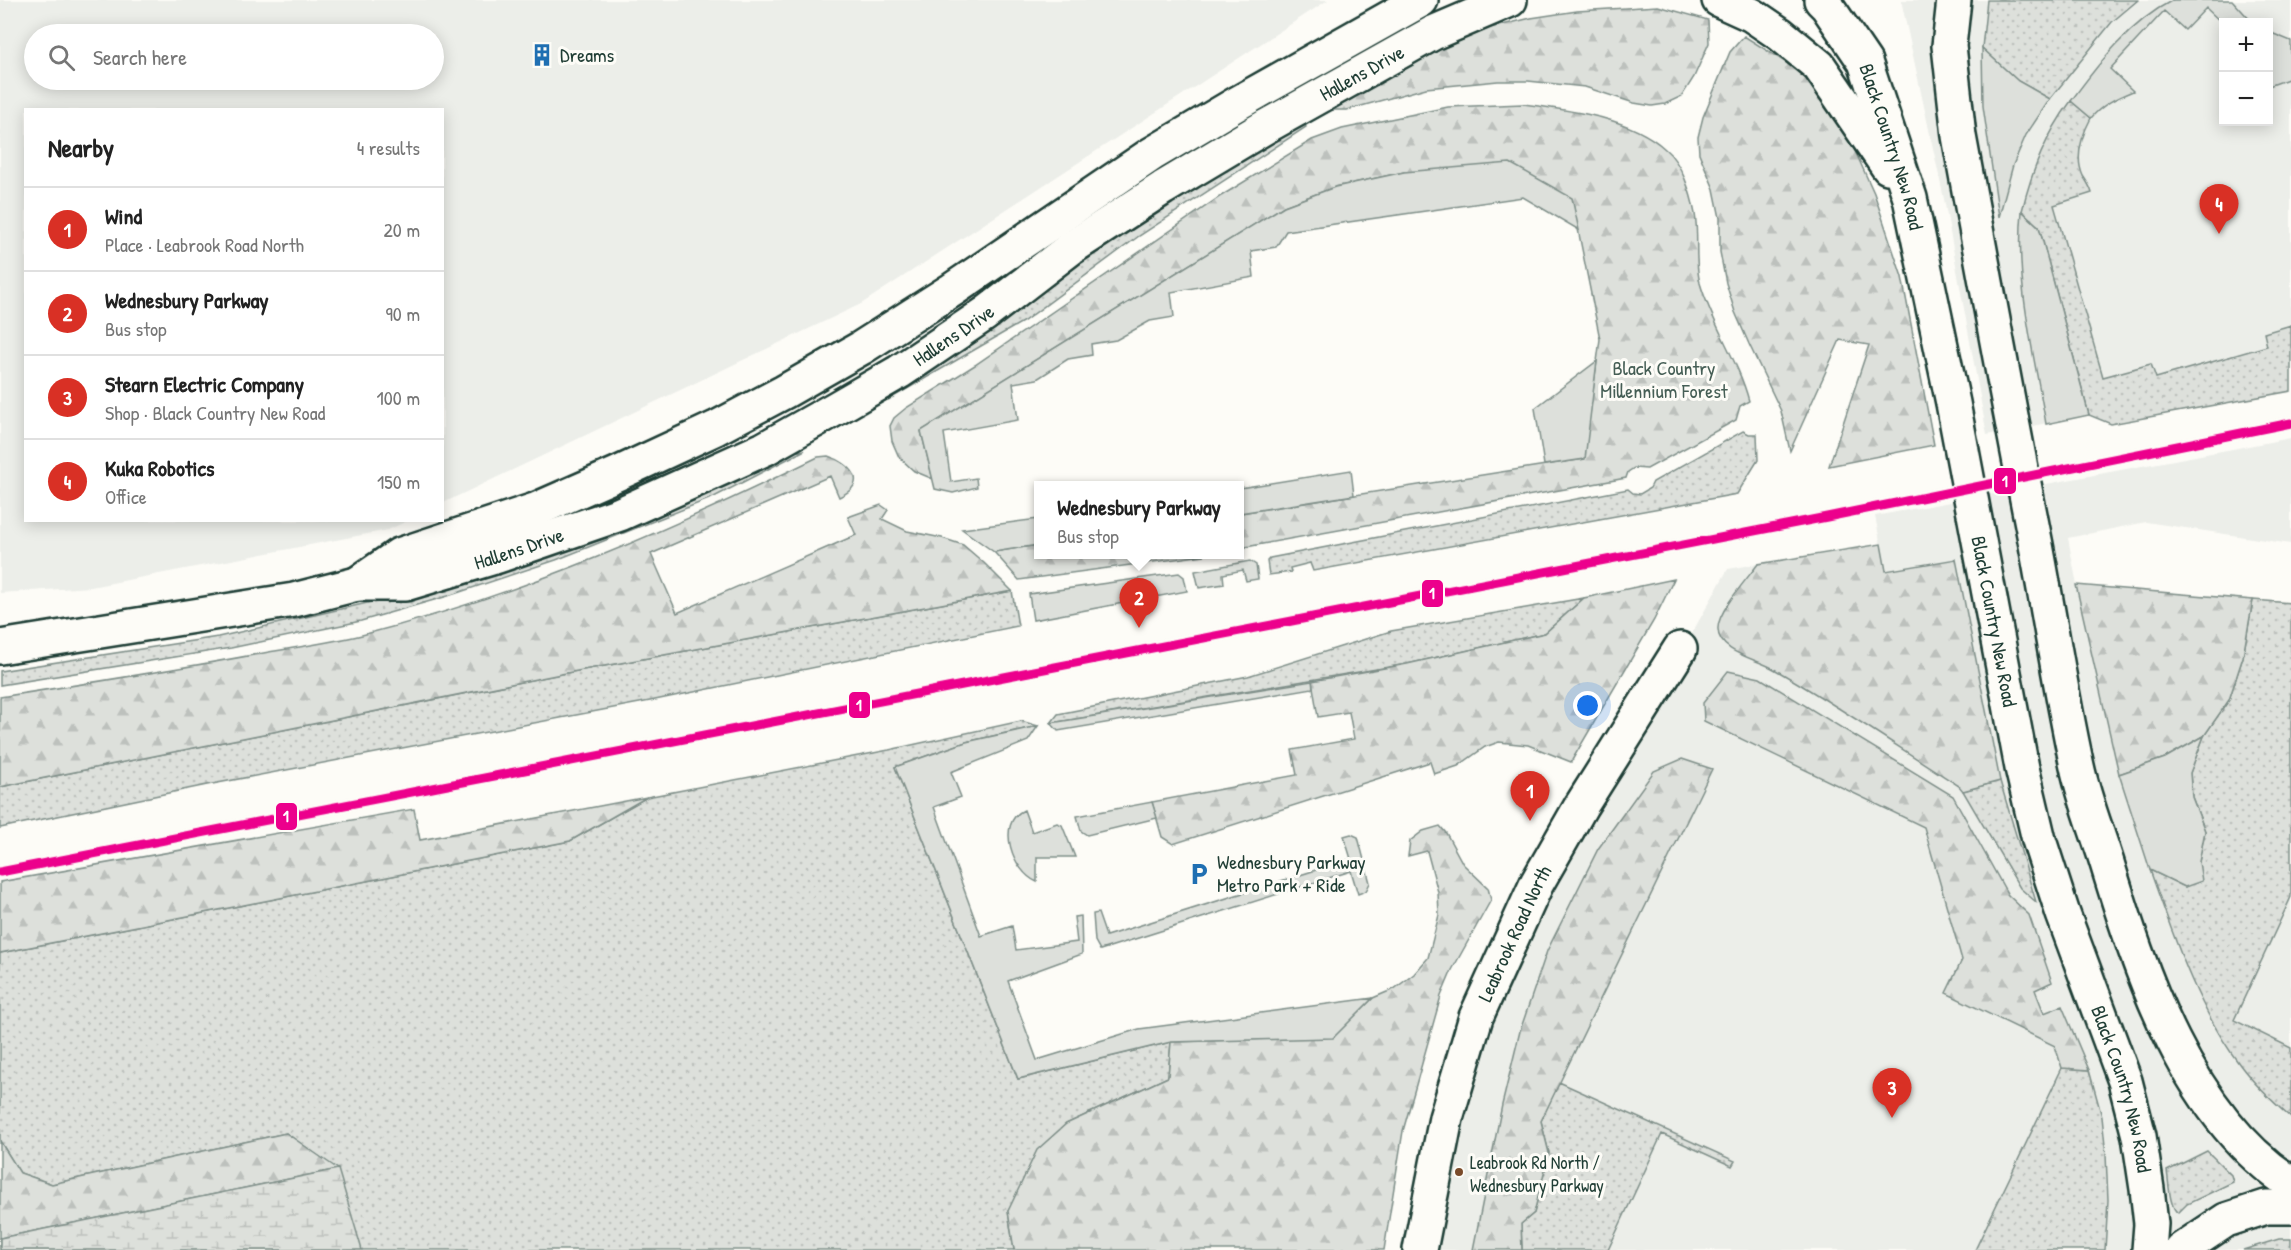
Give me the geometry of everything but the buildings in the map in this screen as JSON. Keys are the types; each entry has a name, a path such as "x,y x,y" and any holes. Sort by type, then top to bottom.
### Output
{"main road":[{"name":"Hallens Drive","path":"357,584 399,555 535,510 716,428 784,392 861,348 952,290 1152,154 1238,102 1421,0"},
{"name":"Hallens Drive","path":"0,647 294,600 357,584 405,584 498,556 620,514 764,449 899,372 985,314 1071,248 1163,188 1265,127 1433,33 1510,0"},
{"path":"1719,0 1752,15 1780,34 1819,66 1910,198"},
{"name":"Black Country New Road","path":"1821,0 1864,62 1910,198 1953,403 2022,768 2039,840 2063,914 2125,1081 2139,1136 2147,1189 2151,1224 2149,1250"},
{"path":"1954,0 1949,46 1959,136 2078,770 2147,982 2178,1048 2200,1090 2227,1126 2274,1172 2291,1183"},
{"name":"Leabrook Road North","path":"1420,1250 1446,1118 1476,1017 1537,883 1581,807 1680,649"},
{"path":"2181,1250 2226,1220 2266,1207 2291,1207"}],"shaded area":[{"path":"0,0 1328,0 861,304 444,503 444,108 24,108 24,522 405,522 388,530 91,587 0,593"},
{"path":"1901,0 2291,0 2291,374 1987,435 1944,199"},
{"path":"2291,438 2291,544 2146,522 2068,538 2077,585 2291,603 2291,1250 1420,1250 1476,1017 1728,569 1791,558 1886,571 1875,516"}],"green space":[{"path":"1987,0 2138,0 2112,22 2050,99 2018,81 1982,48"},
{"path":"2173,0 2232,0 2248,18 2219,18 2219,20 2206,8 2185,30 2164,11 2110,69 2133,91 2110,102 2091,118 2071,101 2116,44 2157,9"},
{"path":"1658,6 1708,20 1709,43 1694,77 1682,96 1665,104 1652,106 1634,103 1585,87 1528,81 1498,81 1426,88 1347,110 1322,110 1442,48 1490,28 1531,18 1577,11"},
{"path":"2273,34 2291,41 2291,78 2273,85"},
{"name":"Black Country Millennium Forest","path":"1744,36 1804,74 1826,101 1850,140 1874,193 1902,277 1934,445 1829,466 1869,345 1840,340 1790,451 1781,411 1735,312 1726,283 1720,252 1720,218 1714,189 1699,153 1698,137 1703,117 1730,52"},
{"path":"1982,48 2018,81 2050,99 2026,135 2013,165 1999,217 1983,106"},
{"path":"2071,101 2091,118 2082,139 2079,161 2083,176 2092,193 2054,205 2103,377 2151,364 2156,378 2267,346 2264,333 2291,325 2291,391 2111,424 2089,415 2039,227 2022,211 2041,153"},
{"name":"Black Country Millennium Forest","path":"1523,104 1578,112 1634,129 1651,138 1671,155 1681,170 1695,214 1700,283 1749,401 1740,406 1736,420 1647,469 1634,468 1628,472 1626,478 1244,547 1244,512 1584,459 1600,339 1572,199 1404,172 1335,187 1284,206 921,431 933,479 914,471 899,457 892,441 890,426 894,418 906,408 975,365 1221,196 1312,140 1342,129 1448,107"},
{"path":"1303,120 1306,127 1139,236 1024,321 888,400 900,385 1115,231"},
{"path":"1510,163 1572,198 1579,230 1523,197 1286,231 1276,247 1251,251 1254,277 1171,292 1174,317 1150,321 1116,340 1091,344 1092,355 1068,359 1037,379 1013,383 1018,420 944,433 951,482 976,478 977,487 953,493 935,489 921,431 1284,206 1335,187 1404,172"},
{"path":"2022,211 2039,227 2089,415 2046,424 2023,291"},
{"path":"1597,361 1585,459 1544,465 1535,408"},
{"path":"1743,431 1757,434 1758,460 1737,494 1313,571 1310,563 1290,568 1291,572 1269,575 1267,561 1270,558 1628,489 1640,494 1650,488 1653,482"},
{"path":"805,450 714,497 556,560 448,596 361,621 231,648 0,685 0,671 218,637 398,596 774,454"},
{"path":"828,456 844,463 854,474 854,486 849,492 839,497 830,476 651,554 677,613 856,535 848,517 881,505 888,510 882,519 907,531 963,545 1012,591 561,674 0,787 0,697 328,642 421,619 538,580 595,558 708,510 818,457"},
{"path":"1351,470 1354,495 1244,512 1244,487"},
{"path":"1034,520 1034,546 994,552 962,529"},
{"path":"1881,544 1886,571 1956,559 2000,781 1963,791 1959,786 1821,697 1767,665 1732,650 1724,644 1720,637 1718,629 1722,614 1758,564"},
{"path":"1034,546 1034,559 1175,559 1019,580 994,552"},
{"path":"1250,561 1256,565 1258,579 1246,581 1243,570 1223,574 1224,584 1199,588 1195,571"},
{"path":"1179,573 1184,577 1187,591 1033,620 1029,594"},
{"path":"1674,579 1654,620 1571,762 1528,745 1499,742 1485,747 1458,766 1434,774 1430,762 1173,844 1162,837 1152,802 1297,775 1292,750 1354,739 1349,712 1318,717 1312,681 1407,664 1545,633 1584,598"},
{"path":"2076,585 2253,600 2243,657 2229,700 2204,736 2165,758 2119,774"},
{"path":"1012,591 1018,626 650,701 207,785 0,828 0,787 561,674"},
{"path":"1584,598 1545,633 1407,664 1051,723 1058,714 1248,676 1391,631"},
{"path":"2253,600 2291,603 2291,897 2234,1020 2291,1048 2291,1118 2245,1072 2211,1020 2188,971 2150,870 2185,887 2199,862 2205,831 2192,797 2190,773 2204,736 2229,700 2243,657"},
{"path":"1728,671 1760,678 1953,796 2008,895 2029,915 2052,982 2035,990 2044,1013 2062,1006 2089,1070 2062,1068 2055,1046 1946,993 1962,960 1924,827 1704,721 1703,703"},
{"path":"1312,681 1313,688 1058,731 1051,723"},
{"path":"1021,721 1038,726 966,742 895,767 1018,1079 1171,1042 1168,1077 1066,1124 1008,1211 1014,1250 0,1250 0,1238 337,1169 286,1133 52,1184 20,1173 0,1141 0,953 570,841 647,797 889,750"},
{"path":"1038,726 1028,741 951,772 961,797 934,807 981,936 1012,926 1016,950 1077,942 1074,917 1081,916 1082,954 1008,981 1037,1060 1139,1029 1373,998 1333,1038 1171,1042 1018,1079 895,767 966,742"},
{"path":"2204,736 2190,773 2192,797 2205,831 2199,862 2202,881 2185,887 2150,870 2119,774 2165,758"},
{"path":"1682,759 1712,769 1541,1121 1549,1153 1534,1213 1521,1224 1522,1250 1473,1250 1502,1105 1520,1031 1547,951 1598,849 1654,771"},
{"path":"2000,781 2036,902 2020,888 1963,791"},
{"path":"647,797 570,841 0,953 0,882 414,809 420,840"},
{"path":"1152,802 1157,818 1087,835 1081,831 1077,816"},
{"path":"1024,810 1032,832 1057,823 1062,825 1075,857 1037,857 1037,882 1028,877 1021,868 1015,858 1009,836 1010,825 1015,816"},
{"path":"1440,826 1463,864 1488,888 1491,900 1452,970 1441,996 1403,1131 1384,1250 1014,1250 1008,1211 1037,1150 1066,1124 1168,1077 1171,1042 1333,1037 1373,998 1394,989 1414,974 1428,958 1439,915 1438,892 1427,851 1408,856 1410,841 1423,831"},
{"path":"1351,834 1358,837 1370,883 1366,891 1358,894 1351,871 1100,950 1095,941 1093,914 1098,913 1106,936 1351,859 1344,836"},
{"path":"2062,1068 2089,1070 2102,1117 2108,1200 2105,1250 1975,1250"},
{"path":"1559,1082 1735,1161 1732,1166 1662,1134 1608,1250 1522,1250 1521,1224 1534,1213 1549,1153 1541,1121"},
{"path":"286,1133 338,1169 0,1238 0,1141 20,1173 52,1184"},
{"path":"2207,1151 2231,1175 2233,1182 2187,1204 2178,1213 2171,1200 2167,1171"},
{"path":"338,1169 362,1250 0,1250 0,1238"},
{"path":"2279,1239 2291,1239 2291,1250 2243,1250"}],"transit line":[{"name":"1","path":"0,872 1827,517 2291,423"}],"place":[{"name":"Dreams","path":"542,55"},
{"name":"Kuka Robotics","path":"2219,234"},
{"name":"Wednesbury Parkway","path":"1139,628"},
{"name":"Wind","path":"1530,821"},
{"name":"Wednesbury Parkway Metro Park + Ride","path":"1199,874"},
{"name":"Stearn Electric Company","path":"1892,1118"},
{"name":"Leabrook Rd North / Wednesbury Parkway","path":"1459,1172"}]}
